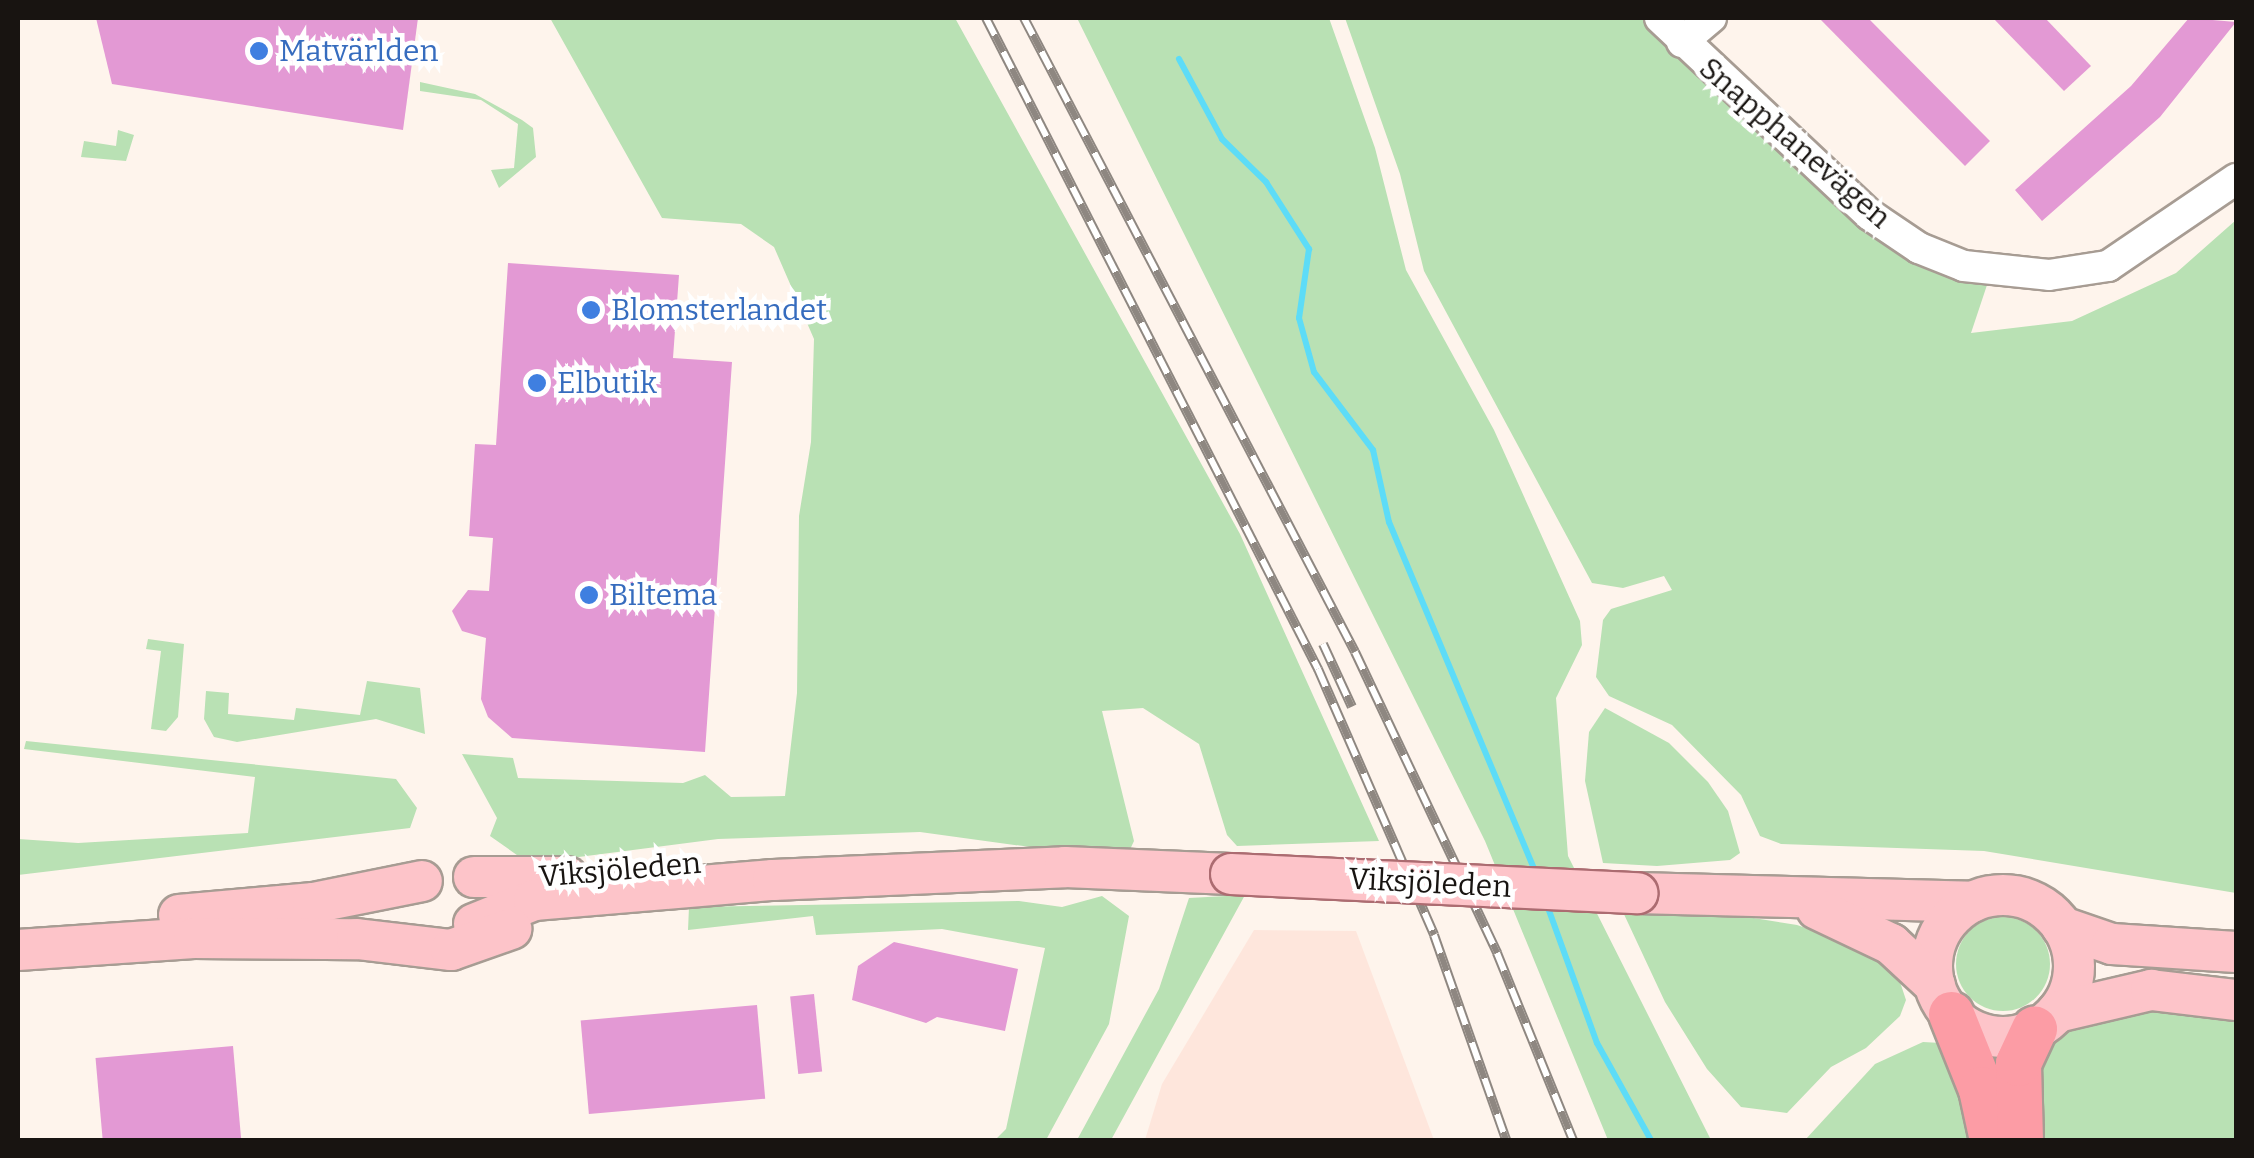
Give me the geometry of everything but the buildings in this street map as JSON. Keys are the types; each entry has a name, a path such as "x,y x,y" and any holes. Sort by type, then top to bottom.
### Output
{"highway":[{"path":"1943,999 1981,1089 1992,1140"},
{"path":"2020,1140 2018,1063 2045,1021"}],"main road":[{"name":"Viksjöleden","path":"474,877 568,877 749,859 888,854 1064,867 1795,901 1972,902"},
{"name":"Viksjöleden","path":"474,924 534,900 773,880 1064,867"},
{"path":"18,927 313,904 422,880 446,870 474,877 484,903 474,924 455,934 428,929 412,904 422,880"},
{"path":"2236,952 2112,944 2062,927 2039,904 2015,896 1972,902 1938,937 1943,999 1983,1034 2045,1021 2151,990 2236,1000"},
{"name":"Viksjöleden","path":"194,938 357,939 451,950 584,898"},
{"name":"Viksjöleden","path":"1795,901 1868,930 1943,999"},
{"name":"Viksjöleden","path":"18,950 194,938 333,919 428,929"},
{"path":"2045,1021 2074,970 2062,927"}],"street":[{"name":"Snapphanevägen","path":"1660,18 1870,215 1919,248 1964,266 2050,275 2108,266 2236,179"},
{"name":"Snapphanevägen","path":"1682,42 1711,18"}],"shaded area":[{"path":"1254,930 1356,931 1434,1140 1145,1140 1162,1084"}],"green space":[{"path":"550,18 955,18 1240,534 1379,841 1237,846 1227,835 1199,744 1143,708 1102,711 1134,841 1125,860 920,832 718,839 540,862 524,860 490,836 497,818 462,754 513,758 518,778 683,783 705,775 731,797 785,796 797,693 799,516 811,442 814,339 774,247 741,224 662,218"},
{"path":"1077,18 1329,18 1375,148 1406,270 1494,430 1580,621 1582,645 1556,698 1568,856 1711,1140 1608,1140 1485,841"},
{"path":"1345,18 1646,18 1814,185 1901,253 1987,285 1971,333 2072,321 2176,273 2236,220 2236,893 1984,851 1781,844 1760,836 1741,795 1672,725 1609,696 1596,677 1603,620 1611,609 1672,590 1664,576 1623,588 1592,583 1424,271 1400,174"},
{"path":"420,82 475,94 522,120 533,128 536,157 499,188 491,170 514,168 518,124 481,100 420,91"},
{"path":"118,130 134,135 126,161 81,157 84,141 116,146"},
{"path":"148,639 184,644 178,717 166,731 151,729 161,651 146,649"},
{"path":"367,681 420,688 425,734 376,719 237,742 214,737 204,719 206,691 229,693 228,714 294,720 296,708 360,715"},
{"path":"1605,708 1669,743 1708,782 1728,811 1740,853 1730,860 1657,866 1603,863 1585,781 1589,732"},
{"path":"26,741 396,779 417,808 410,828 18,875 18,839 78,843 248,833 255,777 24,749"},
{"path":"1245,895 1111,1140 1077,1140 1159,989 1189,898"},
{"path":"1102,896 1129,916 1109,1024 1046,1140 995,1140 1006,1129 1045,948 942,929 816,935 813,916 688,930 689,907 1019,901 1062,907"},
{"path":"1622,910 1716,912 1797,925 1863,948 1898,976 1906,1000 1900,1016 1866,1048 1831,1067 1787,1113 1741,1107 1707,1069 1665,1002"},
{"path":"2003,917 2021,921 2036,931 2046,946 2050,964 2046,982 2036,997 2021,1007 2003,1011 1985,1007 1970,997 1960,982 1956,964 1960,946 1970,931 1985,921"},
{"path":"2138,1008 2236,1014 2236,1140 2035,1140 2033,1067 2055,1032 2073,1019"},
{"path":"1923,1042 1941,1043 1962,1086 1973,1140 1805,1140 1875,1064"}],"waterway":[{"path":"1179,59 1222,139 1266,182 1309,249 1299,318 1314,372 1373,450 1389,522 1536,874"},
{"path":"1547,905 1597,1043 1651,1140"}],"railway":[{"path":"986,18 1318,669 1434,935 1506,1140"},
{"path":"1024,18 1355,652 1497,953 1573,1140"},
{"path":"1323,644 1352,707"}],"place":[{"name":"Matvärlden","path":"259,51"},
{"name":"Blomsterlandet","path":"591,310"},
{"name":"Elbutik","path":"537,383"},
{"name":"Biltema","path":"589,595"}]}
